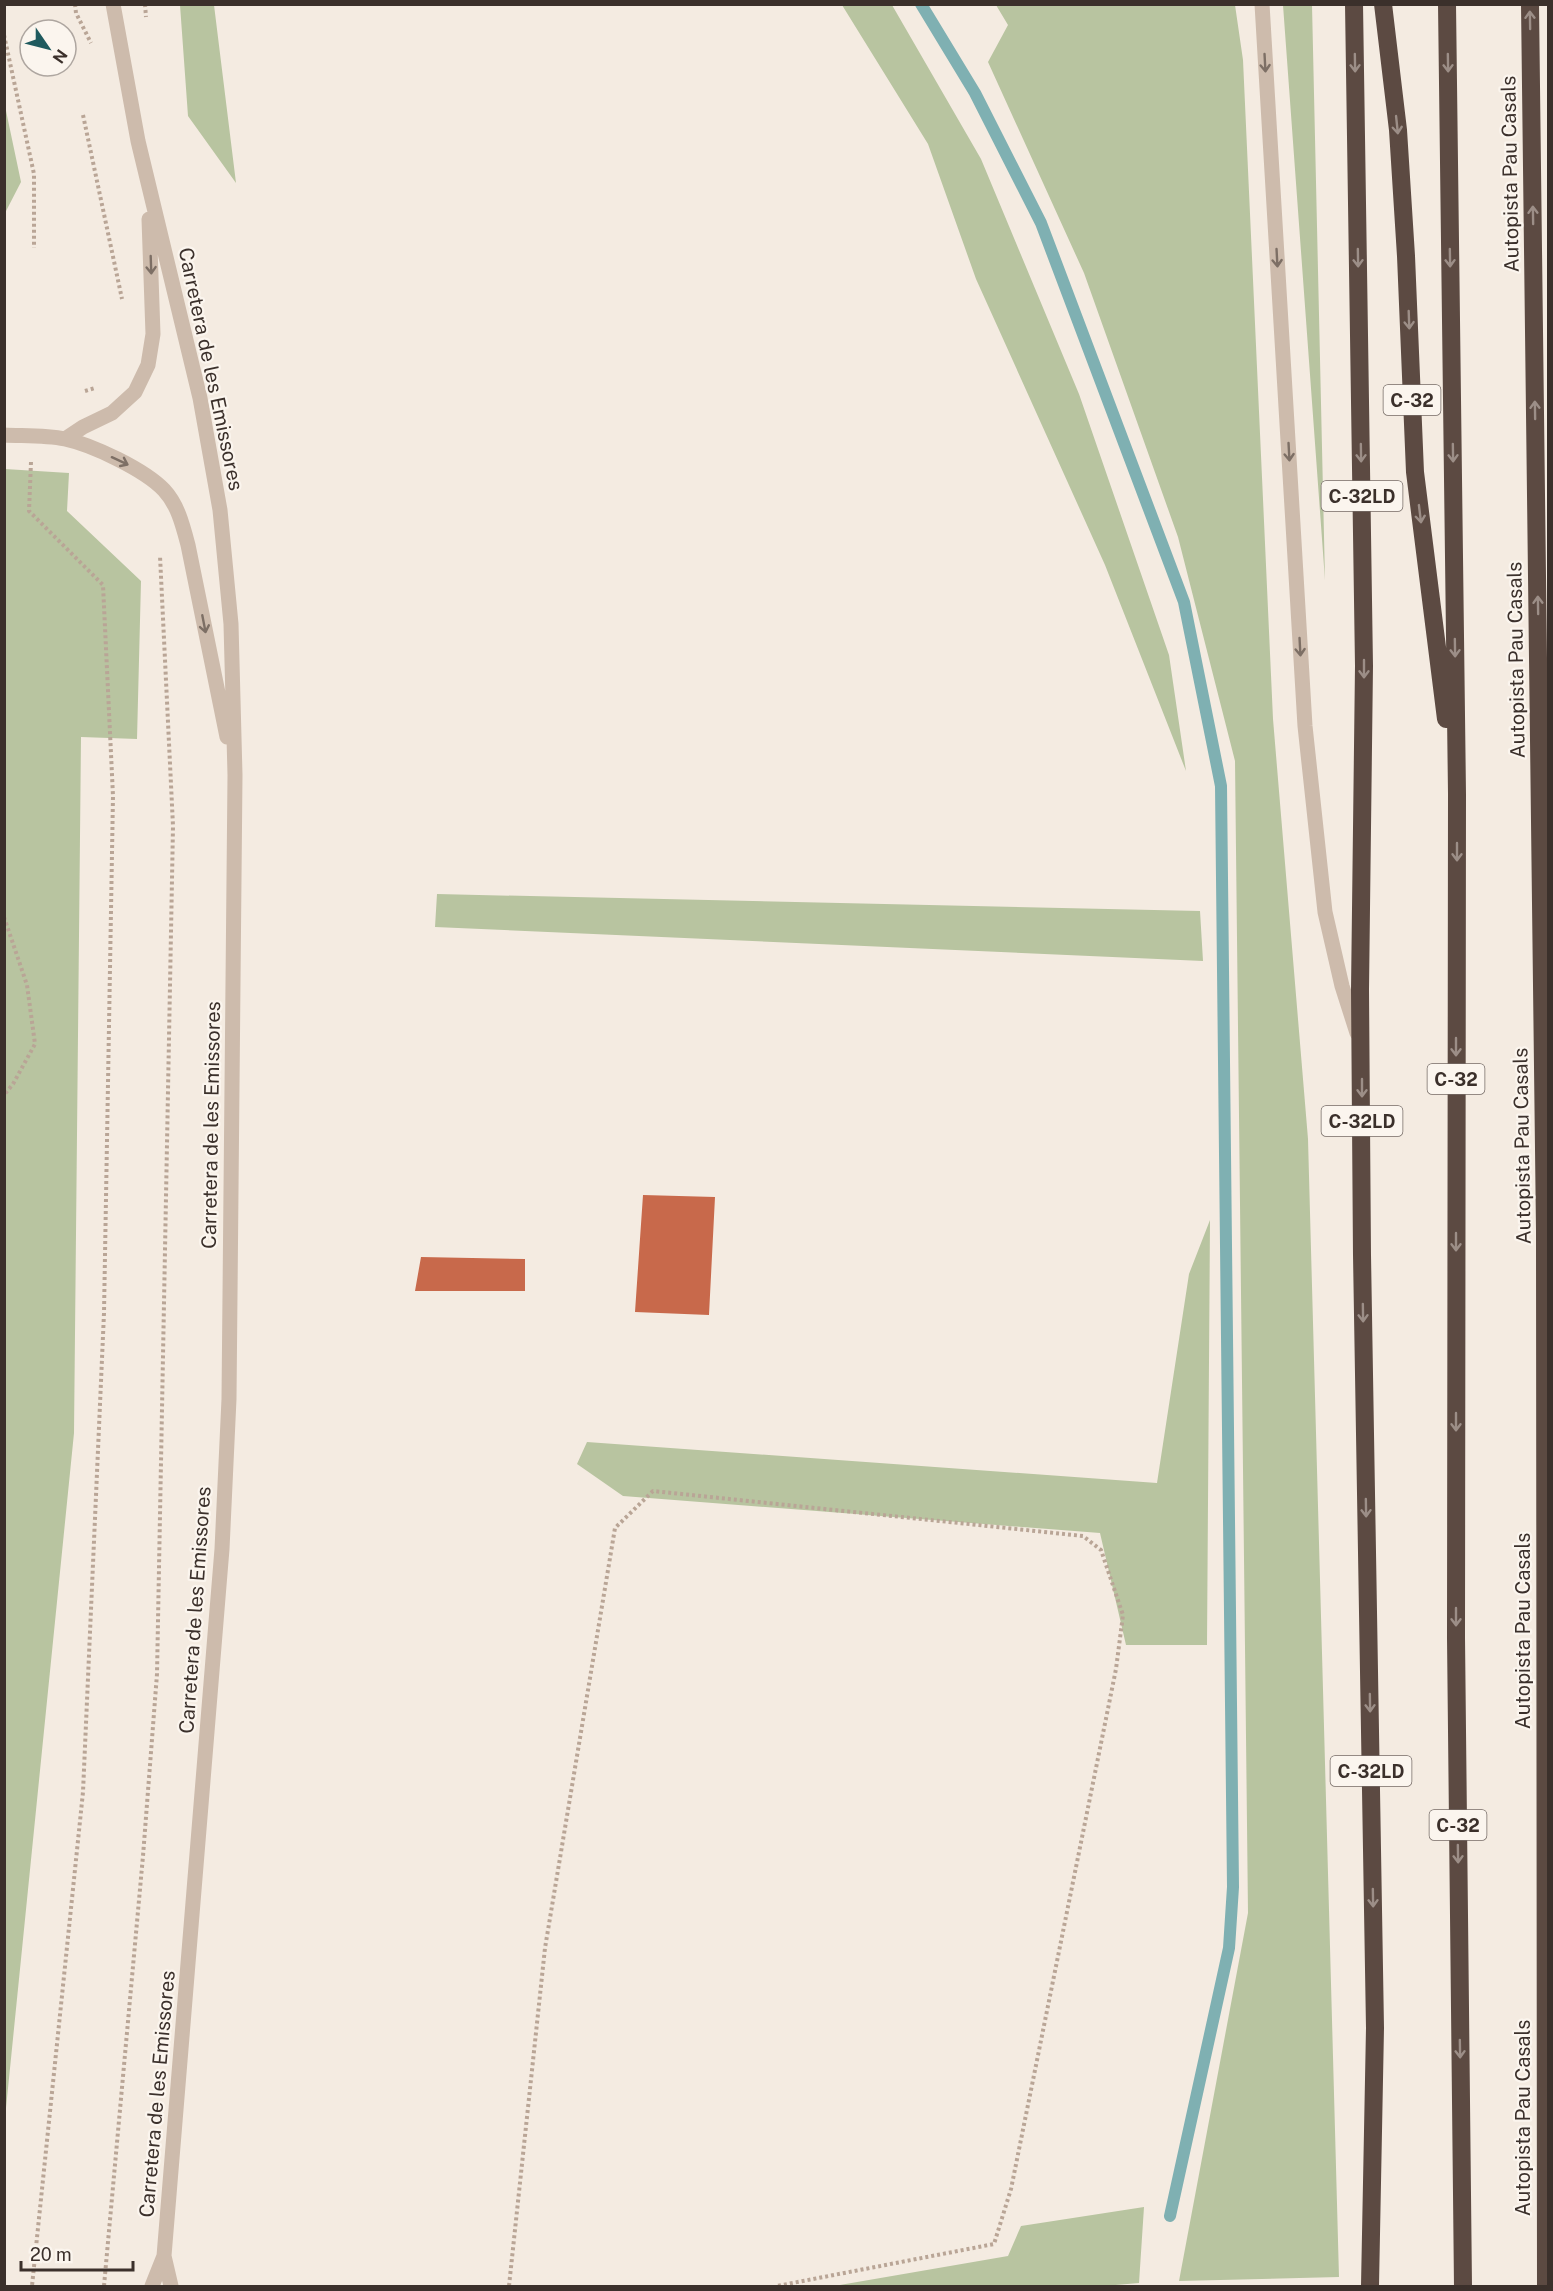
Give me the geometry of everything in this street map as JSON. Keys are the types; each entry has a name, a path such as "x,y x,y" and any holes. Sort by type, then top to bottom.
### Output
{"highway":[{"name":"C-32LD","path":"1354,4 1364,666 1360,987 1362,1255 1375,2028 1370,2286"},
{"name":"C-32","path":"1383,4 1398,130 1405,233 1415,472 1457,794"},
{"name":"C-32","path":"1448,4 1457,794 1455,1638 1463,2286"},
{"name":"Autopista Pau Casals","path":"1530,4 1547,1224 1546,2286"}],"street":[{"name":"Carretera de les Emissores","path":"113,4 148,186 200,398 220,510 231,624 235,775 228,1411 220,1573 164,2256 152,2286"},
{"path":"1262,4 1305,726 1325,912 1342,986 1362,1047"},
{"path":"65,440 83,427 112,413 135,392 148,365 153,333 148,186"},
{"path":"4,435 65,440 110,456 145,473 165,491 180,516 188,545 235,775"},
{"name":"Carretera de les Emissores","path":"164,2256 171,2286"}],"path":[{"path":"4,35 34,174 34,248"},
{"path":"83,115 122,300"},
{"path":"85,392 103,384"},
{"path":"32,2286 83,1792 104,1313 113,796 103,585 29,511 33,437"},
{"name":"Carretera de les Emissores","path":"104,2286 157,1674 172,826 160,549"},
{"path":"4,917 27,986 35,1044 14,1084 4,1095"},
{"path":"509,2286 545,1948 615,1528 653,1491 1083,1536 1101,1550 1123,1615 1116,1669 1011,2189 994,2244 777,2286"}],"green space":[{"path":"180,5 214,5 236,183 188,116"},
{"path":"842,5 892,5 981,159 1079,394 1169,655 1186,771 1105,565 976,279 928,144"},
{"path":"996,5 1235,5 1243,60 1273,719 1308,1139 1339,2277 1179,2281 1248,1913 1235,761 1178,537 1084,273 988,62 1008,25"},
{"path":"1283,5 1312,5 1325,580"},
{"path":"5,106 21,182 4,213"},
{"path":"5,469 69,473 67,511 141,581 137,739 81,737 74,1433 5,2118"},
{"path":"437,894 1200,911 1203,961 435,927"},
{"path":"1210,1220 1207,1645 1126,1645 1100,1533 623,1496 577,1464 587,1442 1157,1483 1189,1274"},
{"path":"1144,2207 1139,2283 1104,2286 834,2286 1008,2256 1021,2226"}],"building":[{"path":"643,1195 715,1197 709,1315 635,1312"},
{"path":"421,1257 525,1259 525,1291 415,1291"}],"waterway":[{"path":"921,4 975,93 1041,223 1184,602 1221,786 1233,1887 1229,1948 1170,2216"}]}
